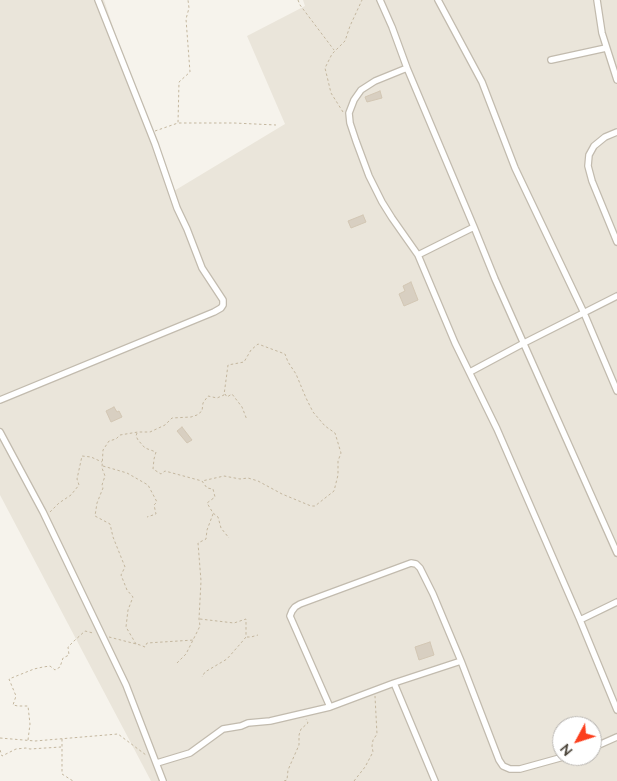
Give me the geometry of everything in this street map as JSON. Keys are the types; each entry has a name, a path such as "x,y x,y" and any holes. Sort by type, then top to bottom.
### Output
{"street":[{"path":"0,400 214,312 223,305 223,300 197,257 194,244 177,208 150,132 98,0"},
{"path":"380,0 392,27 406,68 495,279 617,553"},
{"path":"438,0 482,82 515,168 584,314 617,391"},
{"path":"597,0 602,33 617,80"},
{"path":"551,60 606,48"},
{"path":"406,68 375,81 361,90 354,100 349,113 351,126 369,176 382,202 418,255 455,343 497,429 617,710"},
{"path":"617,132 604,137 594,146 589,155 588,166 592,181 617,242"},
{"path":"418,255 474,227"},
{"path":"470,372 617,296"},
{"path":"0,432 43,512 126,684 163,781"},
{"path":"330,706 290,616 292,611 300,604 411,563 416,564 434,594 503,766 510,769 520,769 552,760"},
{"path":"580,620 617,602"},
{"path":"157,763 190,753 223,729 248,723 270,721 330,706 461,661"},
{"path":"394,683 435,781"},
{"path":"602,744 617,737"}],"path":[{"path":"178,122 179,82 190,72 186,19 189,8 188,0"},
{"path":"298,0 335,51"},
{"path":"351,126 331,93 325,68 335,51 345,41 362,0"},
{"path":"150,132 178,122 276,126"},
{"path":"136,644 126,627 128,610 134,597 127,590 121,575 125,567 112,537 110,524 95,516 105,476 102,466 103,450 109,441 120,436 138,432 150,432 166,425 172,418 197,415 202,411 203,403 208,396 217,398 224,395 228,365 244,362 251,350 258,344 285,354 314,412 325,426 335,433 340,453 334,491 315,506 311,506 248,478 240,479 224,476 202,481 165,472 161,474 154,468 156,452 145,448 136,436 138,432"},
{"path":"224,393 226,397 232,394 242,407 247,420"},
{"path":"43,512 50,512 59,503 71,496 79,485 77,479 82,456 91,457 102,463"},
{"path":"102,466 127,473 148,485 157,502 154,505 156,514 146,517"},
{"path":"202,481 207,488 213,490 215,497 207,503 218,517 221,528 229,538"},
{"path":"178,663 186,654 200,626 201,581 198,544 206,539 207,530 214,513"},
{"path":"199,619 234,622 246,619 246,637 227,659 205,672 202,678"},
{"path":"28,740 30,724 28,706 13,705 16,696 8,679 43,666 50,666 55,670 60,667 63,658 69,655 68,647 85,631 145,647 147,643 194,640"},
{"path":"246,637 258,634"},
{"path":"354,781 365,767 373,752 373,740 377,734 375,690"},
{"path":"284,781 287,780 288,770 299,745 301,729 308,723 305,713"},
{"path":"0,738 35,740 118,734 157,763"},
{"path":"62,738 62,774 73,781"},
{"path":"0,750 2,756 16,749 62,747"}],"shaded area":[{"path":"0,0 104,0 169,194 285,124 247,36 305,6 303,0 617,0 617,781 151,781 0,495"}],"building":[{"path":"380,91 382,98 367,102 365,97"},
{"path":"363,215 366,222 351,228 348,221"},
{"path":"411,282 418,300 404,306 399,294 405,291 403,286"},
{"path":"114,407 122,417 111,422 106,411"},
{"path":"182,427 192,440 187,443 177,431"},
{"path":"430,642 434,655 419,660 415,647"}]}
